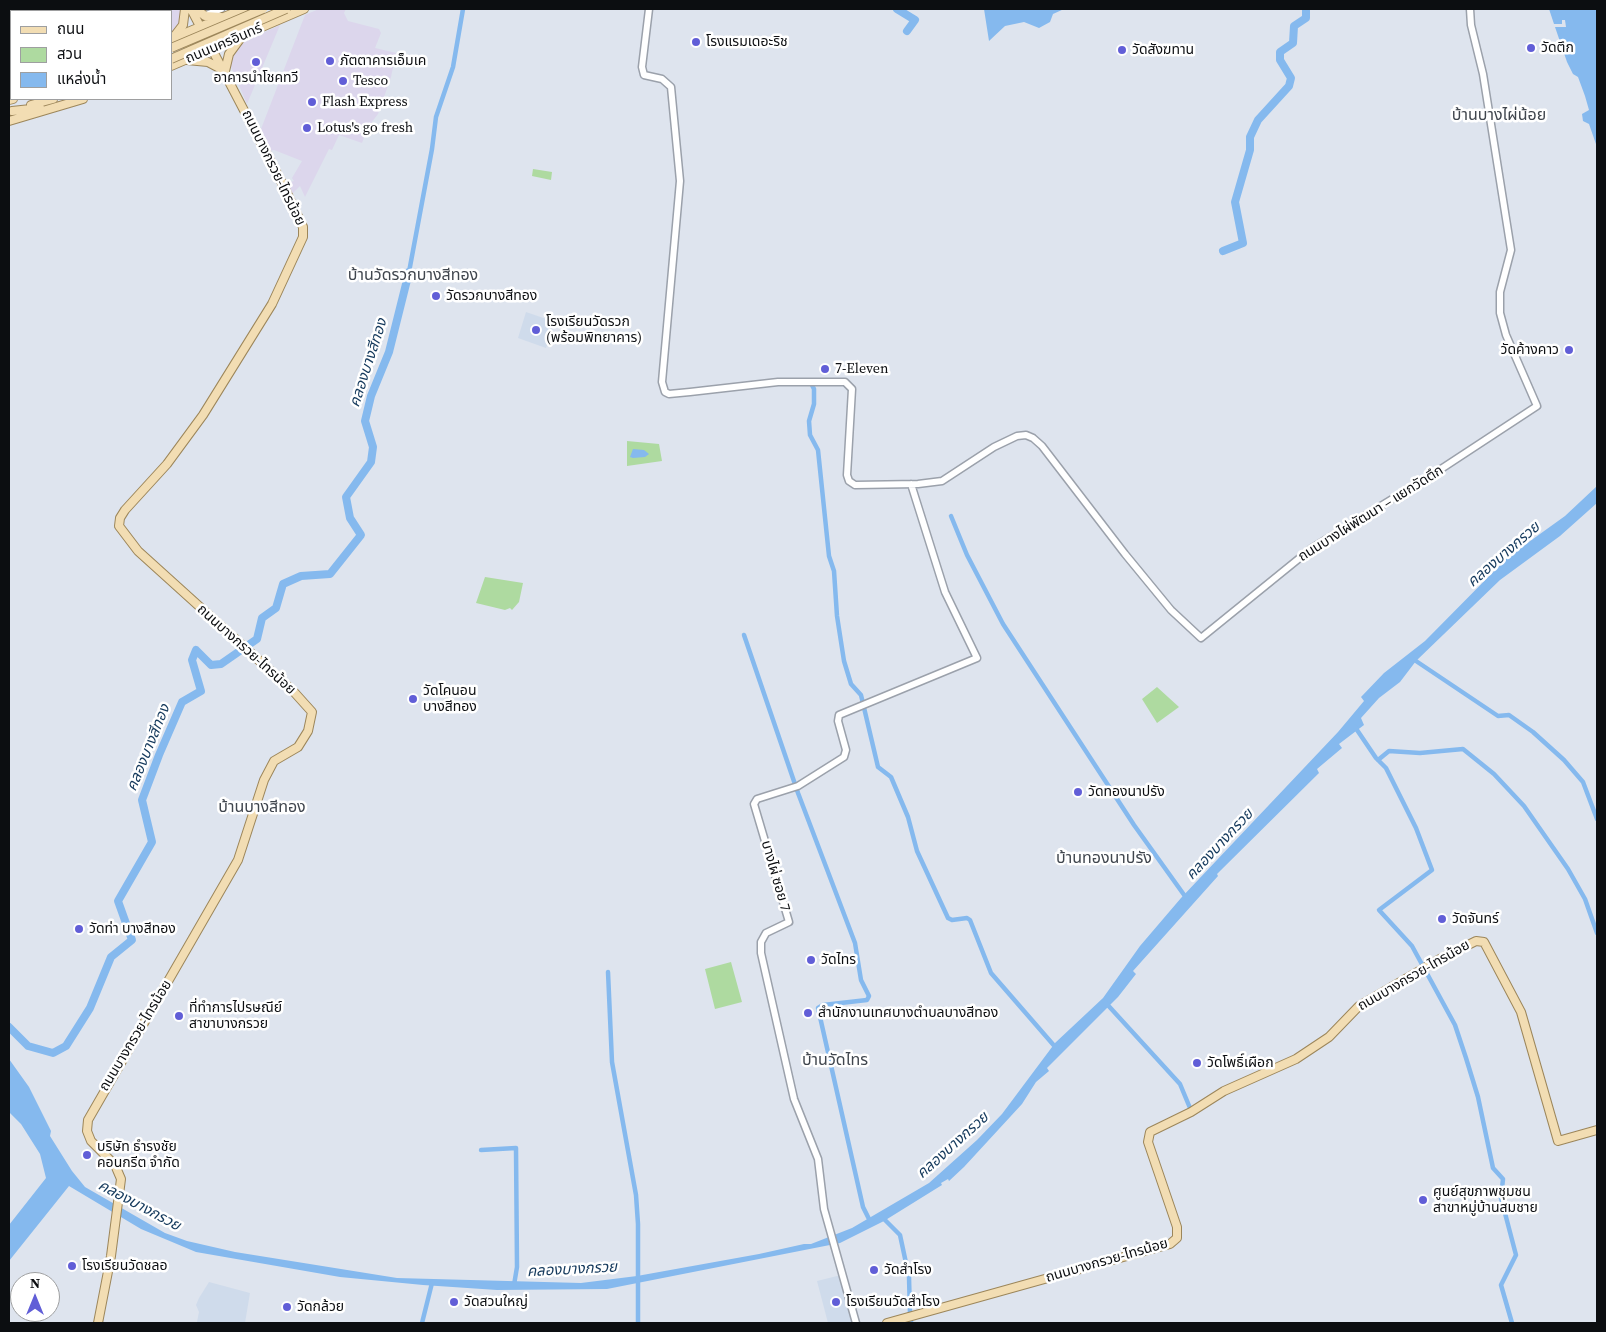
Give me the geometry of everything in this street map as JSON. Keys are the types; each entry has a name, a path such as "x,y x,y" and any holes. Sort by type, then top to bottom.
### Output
{"main road":[{"path":"172,38 182,25 185,9"},
{"name":"ถนนบางกรวย-ไทรน้อย","path":"98,1323 111,1256 121,1180 119,1171 94,1146 88,1136 87,1125 90,1114 238,860 264,780 274,761 298,747 308,731 312,712 307,705 138,551 119,526 120,518 125,510 167,464 203,415 272,304 303,237 303,227 283,184 225,71 190,9"},
{"path":"196,9 205,16 234,12"},
{"name":"ถนนนครอินทร์","path":"172,48 263,9"},
{"name":"ถนนนครอินทร์","path":"172,59 286,9"},
{"name":"ถนนนครอินทร์","path":"172,66 304,9"},
{"path":"234,12 224,25 224,33 231,38 241,37"},
{"name":"ถนนนครอินทร์","path":"172,39 234,12"},
{"path":"172,39 183,41 189,45 190,52 187,60 206,62 225,71 229,54 241,37"},
{"path":"10,111 49,100"},
{"path":"9,121 80,100"},
{"path":"10,111 65,105"},
{"name":"ถนนบางกรวย-ไทรน้อย","path":"887,1323 956,1302 1170,1244 1177,1238 1177,1230 1148,1142 1150,1132 1190,1112 1224,1090 1296,1059 1329,1037 1359,1006 1468,944 1484,942 1524,1020 1558,1141 1597,1130"}],"street":[{"path":"205,16 221,9"},
{"path":"649,9 642,67 644,74 662,79 671,87 680,181 662,382 666,392 669,394 778,382 845,382 852,389 847,475 849,481 855,485 911,484"},
{"name":"ถนนบางไผ่พัฒนา – แยกวัดตึก","path":"911,484 942,481 994,447 1017,436 1026,435 1034,438 1171,610 1201,638 1312,548 1438,471 1537,406 1507,337 1500,313 1500,292 1511,250 1485,83 1471,25 1470,9"},
{"name":"บางไผ่ ซอย 7","path":"856,1323 841,1263 823,1204 818,1159 797,1110 761,953 761,942 766,933 789,922 754,804 757,798 796,788 844,757 846,750 838,718 843,712 977,658 945,592 911,484"}],"shaded area":[{"path":"181,9 181,22 172,32 172,10 148,10"},
{"path":"319,9 346,9 344,13 348,21 379,29 381,33 375,48 396,53 391,77 378,114 368,127 362,143 339,135 332,150 329,149 305,197 300,186 291,195 286,183 294,181 292,178 302,161 274,150 270,151 261,129 305,15"},
{"path":"280,25 247,104 231,67 231,53 240,44"},
{"name":"โรงเรียนวัดรวก (พร้อมพิทยาคาร)","path":"526,312 555,322 546,348 518,338"},
{"name":"โรงเรียนวัดสำโรง","path":"841,1275 854,1323 828,1323 817,1281"},
{"path":"209,1282 250,1293 245,1323 194,1323 197,1322 199,1312 196,1305"}],"green space":[{"path":"533,169 552,172 551,180 532,176"},
{"path":"627,441 659,444 662,461 627,466"},
{"path":"485,577 523,583 519,602 512,610 510,608 505,610 476,603"},
{"path":"1157,687 1179,707 1157,723 1142,699"},
{"path":"731,962 742,1002 715,1009 705,969"}],"water":[{"path":"984,9 1064,9 1053,14 1050,22 1039,28 1024,22 1005,26 989,41"},
{"path":"1549,9 1597,9 1597,147 1589,124 1583,121 1582,114 1589,110 1585,96 1578,77 1573,74 1567,62 1555,27 1566,27 1565,20 1562,20 1562,24 1554,24"},
{"path":"633,449 644,450 649,454 645,457 633,458 630,457"},
{"path":"1597,486 1597,503 1560,536 1500,580 1416,661 1400,682 1379,698 1361,718 1364,725 1339,744 1342,748 1317,769 1319,773 1217,874 1218,876 1133,971 1136,974 1118,997 1047,1068 1049,1071 1036,1082 1022,1104 964,1167 949,1181 948,1179 941,1183 942,1185 884,1221 840,1243 607,1289 497,1290 423,1285 340,1277 196,1252 141,1229 69,1186 9,1261 9,1225 46,1178 40,1154 21,1124 9,1112 9,1059 29,1087 51,1131 50,1136 72,1171 85,1187 165,1233 187,1241 235,1252 397,1278 581,1283 637,1276 811,1244 852,1228 929,1183 977,1140 1002,1114 1055,1043 1103,998 1140,946 1181,898 1338,732 1364,701 1361,697 1384,673 1425,641 1508,557 1565,516"}],"waterway":[{"name":"คลองบางสีทอง","path":"409,272 432,149 436,117 453,67 463,9"},
{"path":"897,9 915,20 907,31"},
{"path":"1223,251 1243,243 1235,202 1250,150 1250,137 1258,120 1289,86 1291,78 1280,60 1280,52 1293,43 1294,26 1306,18 1306,9"},
{"name":"คลองบางสีทอง","path":"9,1027 28,1046 53,1053 66,1046 90,1008 111,957 132,940 118,901 152,842 142,800 159,755 182,702 201,691 192,660 196,650 211,665 221,664 257,639 262,618 276,608 283,584 301,576 330,574 361,535 350,518 346,497 371,462 373,447 365,421 371,396 389,352 409,272"},
{"path":"811,383 814,389 814,404 809,421 810,435 818,450 829,556 834,571 837,616 844,661 851,684 861,695 878,767 891,777 908,817 917,851 948,918 952,920 967,918 970,920 991,973 1057,1049"},
{"path":"951,516 967,555 1003,624 1134,825 1187,899"},
{"path":"744,635 798,793 855,943 861,980 869,996 867,1000 823,1005 818,1008 863,1207 871,1223"},
{"path":"1413,659 1498,716 1509,715 1533,732 1564,760 1583,782 1597,819"},
{"path":"1355,727 1376,758 1386,768 1416,828 1432,870 1379,910 1412,946 1455,1025 1466,1058 1478,1097 1493,1168 1503,1179 1501,1198 1516,1255 1501,1285 1512,1323"},
{"path":"1378,760 1389,751 1420,753 1463,749 1494,774 1524,806 1568,869 1585,899 1597,933"},
{"path":"608,972 612,1062 636,1195 638,1224 638,1323"},
{"path":"1105,1002 1180,1084 1190,1108"},
{"path":"481,1150 516,1148 517,1267 514,1285"},
{"path":"882,1217 900,1235 909,1277 910,1314"},
{"path":"422,1323 432,1283"}],"place":[{"name":"โรงแรมเดอะริช","path":"696,42"},
{"name":"วัดตึก","path":"1531,48"},
{"name":"วัดสังฆทาน","path":"1122,50"},
{"name":"ภัตตาคารเอ็มเค","path":"330,61"},
{"name":"อาคารนำโชคทวี","path":"256,62"},
{"name":"Tesco","path":"343,81"},
{"name":"Flash Express","path":"312,102"},
{"name":"Lotus's go fresh","path":"307,128"},
{"name":"วัดรวกบางสีทอง","path":"436,296"},
{"name":"โรงเรียนวัดรวก (พร้อมพิทยาคาร)","path":"536,330"},
{"name":"วัดค้างคาว","path":"1569,350"},
{"name":"7-Eleven","path":"825,369"},
{"name":"วัดโคนอน บางสีทอง","path":"413,699"},
{"name":"วัดทองนาปรัง","path":"1078,792"},
{"name":"วัดจันทร์","path":"1442,919"},
{"name":"วัดท่า บางสีทอง","path":"79,929"},
{"name":"วัดไทร","path":"811,960"},
{"name":"สำนักงานเทศบางตำบลบางสีทอง","path":"808,1013"},
{"name":"ที่ทำการไปรษณีย์ สาขาบางกรวย","path":"179,1016"},
{"name":"วัดโพธิ์เผือก","path":"1197,1063"},
{"name":"บริษัท ธำรงชัย คอนกรีต จำกัด","path":"87,1155"},
{"name":"ศูนย์สุขภาพชุมชน สาขาหมู่บ้านสมชาย","path":"1423,1200"},
{"name":"โรงเรียนวัดชลอ","path":"72,1266"},
{"name":"วัดสําโรง","path":"874,1270"},
{"name":"วัดสวนใหญ่","path":"454,1302"},
{"name":"โรงเรียนวัดสำโรง","path":"836,1302"},
{"name":"วัดกล้วย","path":"287,1307"}],"district":[{"name":"บ้านบางไผ่น้อย","path":"1499,116"},
{"name":"บ้านวัดรวกบางสีทอง","path":"413,276"},
{"name":"บ้านบางสีทอง","path":"262,808"},
{"name":"บ้านทองนาปรัง","path":"1104,859"},
{"name":"บ้านวัดไทร","path":"835,1061"}],"water label":[{"name":"คลองบางกรวย","path":"1504,555"},
{"name":"คลองบางกรวย","path":"1220,845"},
{"name":"คลองบางกรวย","path":"953,1146"},
{"name":"คลองบางกรวย","path":"139,1206"},
{"name":"คลองบางกรวย","path":"572,1270"}]}
